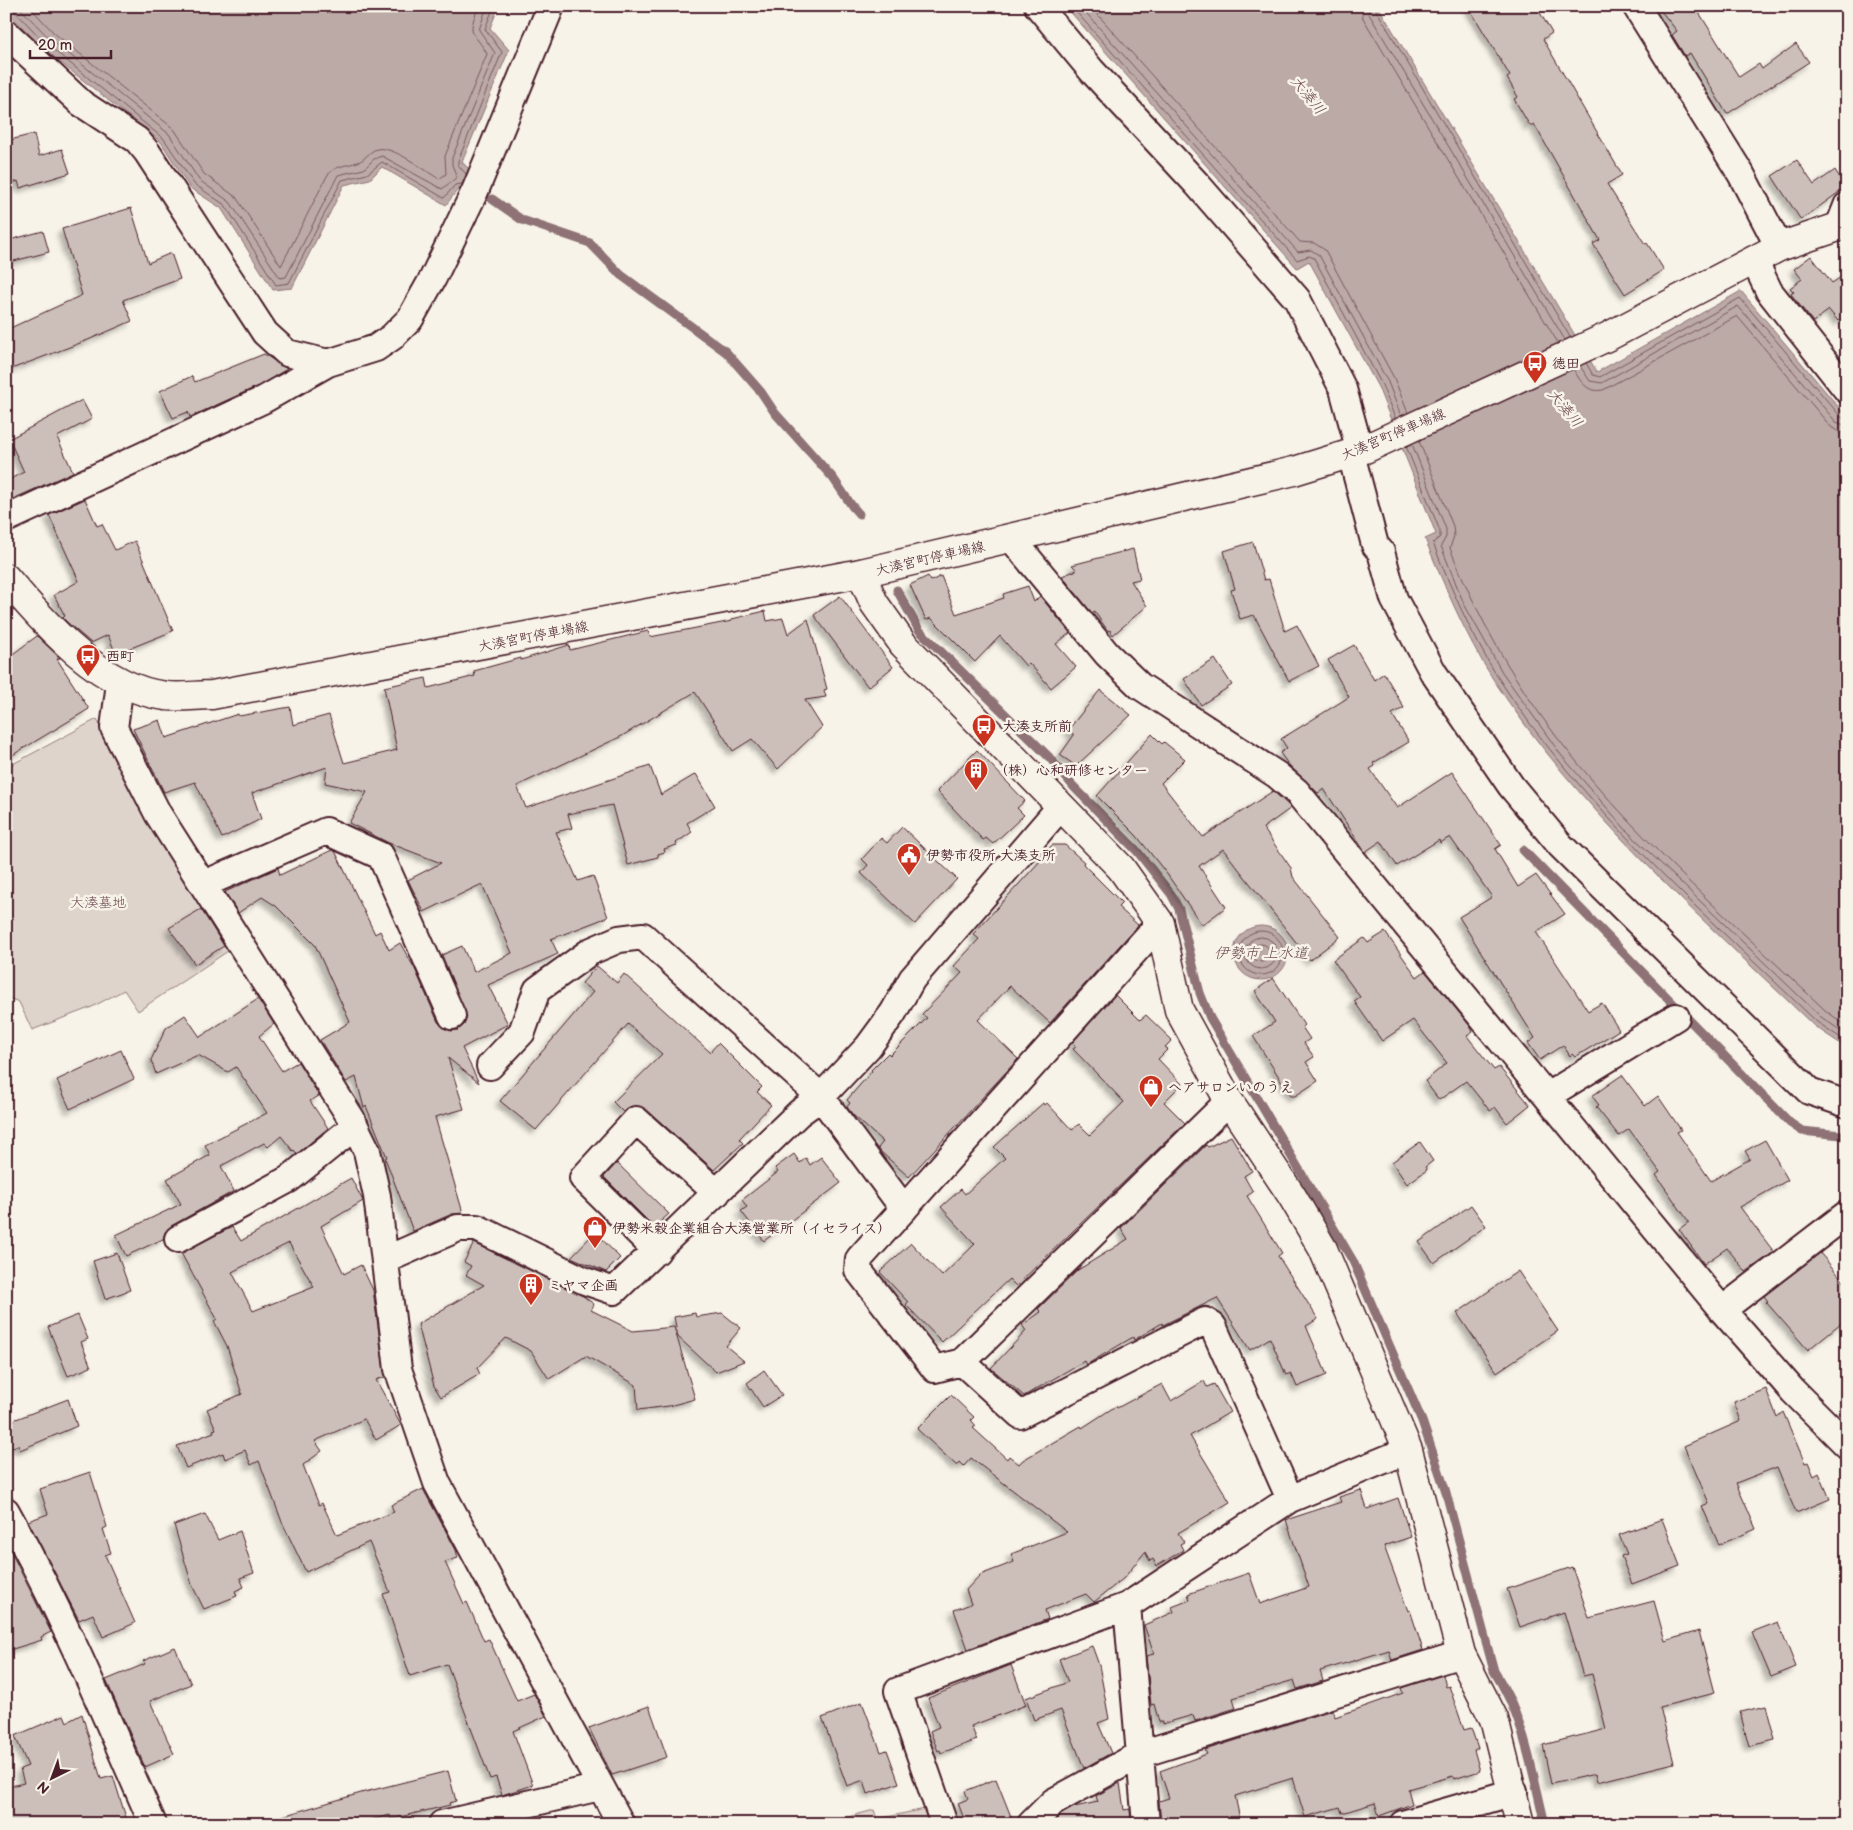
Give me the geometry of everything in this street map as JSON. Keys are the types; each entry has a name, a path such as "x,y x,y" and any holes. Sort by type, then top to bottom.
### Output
{"main road":[{"name":"大湊宮町停車場線","path":"6,578 35,612 65,642 120,684 166,696 212,695 861,573 1012,539 1294,471 1359,451 1609,336 1779,247 1844,219"},
{"path":"861,573 874,603 903,644 1121,868 1160,923 1179,1010 1229,1101 1292,1196 1323,1249 1408,1450 1461,1654 1494,1719 1514,1792 1520,1824"}],"street":[{"path":"6,519 263,400 328,363 376,348 392,337 410,319 475,191 551,6"},
{"path":"1038,6 1092,71 1202,190 1297,299 1343,389 1359,451 1375,545 1381,552 1394,599 1433,672 1512,786 1560,844 1809,1091 1847,1104"},
{"path":"1636,6 1741,174 1779,247"},
{"path":"6,33 81,103 137,140 147,152 265,333 287,352 328,363"},
{"path":"1754,260 1769,291 1847,390"},
{"path":"1012,539 1107,654 1140,686 1277,775 1298,792 1722,1310 1793,1391 1847,1445"},
{"path":"120,684 114,728 158,814 204,884 355,1126 367,1151 372,1172 385,1260 398,1369 437,1483 621,1824"},
{"path":"385,1260 458,1228 478,1228 585,1281 614,1291 799,1113 821,1097 868,1047 893,1013 912,979 1061,806"},
{"path":"204,884 326,831 380,856 452,1016"},
{"path":"1160,923 858,1259 858,1270 935,1369 962,1362 1229,1101"},
{"path":"490,1066 522,1032 538,990 591,951 619,939 643,936 821,1097 904,1209"},
{"path":"1547,1096 1676,1017"},
{"path":"657,1250 582,1178 636,1120 717,1193"},
{"path":"178,1239 289,1179 355,1126"},
{"path":"1722,1310 1847,1214"},
{"path":"962,1362 1020,1415 1205,1321 1213,1326 1290,1499"},
{"path":"944,1824 898,1691 1127,1606 1290,1499 1408,1450"},
{"path":"6,1511 25,1545 105,1715 153,1824"},
{"path":"1127,1606 1146,1824"},
{"path":"1033,1823 1053,1802 1140,1754 1461,1654"},
{"path":"442,1824 600,1787"},
{"path":"1403,1824 1514,1792"}],"green space":[{"name":"大湊墓地","path":"97,719 148,811 234,947 138,1011 124,990 92,1007 32,1030 19,1002 6,997 6,763 9,766"},
{"path":"925,1809 931,1824 829,1822 874,1810 877,1819"}],"water":[{"path":"6,6 499,6 490,28 509,50 462,162 473,173 467,189 458,189 446,205 382,167 370,179 344,185 292,288 273,290 221,208 190,188 161,142 41,47 6,10"},
{"name":"大湊川","path":"1065,6 1378,6 1597,372 1741,291 1847,417 1847,1048 1814,1026 1643,861 1564,774 1527,728 1493,679 1473,645 1456,610 1425,539 1436,534 1378,387 1309,261 1297,268"},
{"name":"伊勢市 上水道","path":"1256,926 1266,926 1276,930 1284,938 1288,953 1284,968 1276,976 1266,980 1256,980 1246,976 1238,968 1234,958 1234,948 1238,938 1246,930"}],"building":[{"path":"1468,6 1536,6 1552,33 1543,39 1622,175 1607,184 1664,270 1625,294 1593,244 1600,240 1534,124 1530,126 1514,99 1518,97 1507,78 1510,76"},
{"path":"1657,6 1695,6 1739,77 1759,64 1762,69 1796,44 1809,62 1727,114 1690,53 1685,56 1672,35 1677,31"},
{"path":"34,134 39,156 62,149 70,173 20,188 18,181 12,183 12,180 6,181 6,141"},
{"path":"1797,160 1814,185 1835,170 1846,187 1801,220 1772,176"},
{"path":"131,208 148,263 171,253 180,279 123,300 132,321 6,371 6,330 82,295 62,229"},
{"path":"43,231 49,252 6,263 6,241"},
{"path":"1811,256 1832,283 1847,273 1847,324 1842,317 1838,321 1829,310 1813,322 1791,294 1794,292 1790,288 1802,279 1794,269"},
{"path":"264,354 287,369 256,387 190,417 188,412 173,418 160,391 192,376 195,382"},
{"path":"82,400 92,419 57,437 73,472 6,502 6,481 24,472 9,439"},
{"path":"85,499 97,526 102,524 115,550 135,541 173,631 116,654 108,635 91,643 63,618 65,616 54,595 79,581 49,515"},
{"path":"1253,542 1264,580 1269,579 1285,631 1297,625 1319,666 1289,681 1254,615 1240,619 1231,590 1235,589 1224,551"},
{"path":"1133,549 1140,579 1131,581 1147,606 1113,635 1094,611 1092,613 1062,576 1077,570 1072,565"},
{"path":"928,576 931,581 941,576 956,614 1004,598 1003,594 1028,586 1034,602 1040,596 1070,633 1056,644 1076,667 1051,688 1029,663 1026,666 1000,636 975,662 931,618 926,620 910,585"},
{"path":"840,596 893,667 868,687 814,615"},
{"path":"765,611 767,621 783,618 788,634 808,619 827,689 824,690 826,697 805,700 822,727 778,769 752,739 733,751 695,692 622,736 517,786 526,808 650,766 661,795 696,774 715,806 687,823 692,832 676,843 677,845 664,849 665,852 658,854 658,857 628,865 612,805 568,814 572,828 556,832 578,881 593,876 608,917 551,939 558,954 488,985 508,1024 462,1048 479,1083 448,1058 464,1109 435,1117 463,1213 452,1214 413,1231 385,1158 387,1157 366,1106 364,1108 356,1077 346,1082 320,1040 350,1022 315,945 276,906 262,897 238,913 225,892 278,868 280,875 332,850 335,851 375,934 380,931 389,950 400,943 415,969 438,1022 444,1028 451,1031 458,1030 464,1025 467,1017 442,955 462,946 474,972 512,953 482,884 424,912 408,880 441,863 389,843 349,823 367,792 325,783 327,767 252,793 261,819 222,838 195,782 164,792 133,729 160,720 166,738 238,714 239,716 290,707 293,725 329,715 344,763 397,750 384,687 426,678 428,688 475,676 474,671 521,658 521,660 569,645 570,650 648,631 650,637 732,621 732,619"},
{"path":"37,636 60,658 57,659 89,709 6,759 6,659"},
{"path":"1354,645 1374,680 1384,673 1404,708 1392,714 1409,742 1373,763 1375,766 1370,769 1397,808 1452,772 1501,845 1495,849 1518,887 1536,875 1565,914 1536,932 1588,1011 1602,1003 1619,1030 1575,1057 1572,1054 1570,1056 1563,1045 1540,1060 1528,1043 1535,1038 1459,917 1492,897 1450,837 1440,843 1439,840 1397,866 1381,841 1365,852 1324,789 1318,793 1288,764 1280,753 1287,748 1281,739 1349,697 1328,660"},
{"path":"1215,659 1232,685 1201,705 1184,679"},
{"path":"1100,690 1131,715 1076,766 1060,755 1074,735 1068,730"},
{"path":"1152,734 1162,744 1164,742 1185,759 1161,783 1203,837 1273,791 1291,808 1263,828 1291,868 1293,877 1340,937 1310,960 1223,849 1199,866 1226,907 1202,925 1167,874 1136,835 1097,796"},
{"name":"（株）心和研修センター","path":"977,750 1025,801 1017,808 1024,815 993,844 986,838 983,840 937,791"},
{"name":"伊勢市役所 大湊支所","path":"902,827 957,879 915,924 861,873 868,865 862,859 881,838 887,843"},
{"path":"1052,845 1065,845 1084,862 1083,864 1122,903 1118,907 1138,925 1050,1023 1010,986 978,1020 1018,1059 909,1177 881,1152 878,1148 883,1142 853,1115 847,1107 850,1103 847,1100 871,1070 888,1053 890,1055 927,1018 922,1014 962,973 954,966 979,939 973,934 1042,859 1040,858"},
{"path":"201,909 224,946 195,964 169,928"},
{"path":"1385,932 1417,977 1425,971 1470,1026 1473,1032 1467,1036 1494,1070 1499,1067 1530,1105 1507,1123 1495,1107 1490,1111 1466,1081 1439,1100 1425,1081 1447,1063 1413,1020 1382,1041 1354,1001 1360,997 1333,960 1364,938 1368,943"},
{"path":"597,966 617,983 624,974 710,1052 718,1043 762,1087 757,1092 771,1105 739,1139 743,1143 714,1170 646,1109 632,1106 623,1112 613,1102 662,1054 628,1024 536,1130 500,1101 593,992 582,983"},
{"path":"1273,978 1304,1025 1302,1027 1310,1039 1304,1043 1314,1057 1306,1062 1318,1081 1295,1096 1291,1096 1253,1036 1275,1022 1255,991"},
{"path":"1115,995 1140,1020 1146,1015 1172,1040 1165,1047 1168,1049 1158,1059 1182,1084 1164,1102 1185,1123 1016,1286 1009,1279 942,1342 906,1305 908,1302 880,1272 911,1243 942,1276 975,1244 941,1207 961,1189 965,1194 1005,1158 994,1147 1043,1103 1044,1105 1047,1103 1072,1130 1079,1124 1090,1135 1124,1102 1073,1049 1076,1047 1072,1043"},
{"path":"258,999 274,1024 259,1036 282,1071 298,1062 319,1096 310,1101 328,1128 297,1154 281,1136 268,1147 264,1143 221,1166 234,1191 171,1226 165,1232 163,1239 126,1256 116,1235 181,1204 167,1179 210,1155 205,1145 267,1113 236,1067 228,1072 198,1055 156,1074 151,1060 166,1028 185,1015 200,1037"},
{"path":"121,1050 134,1079 70,1109 57,1080"},
{"path":"1622,1075 1645,1106 1658,1096 1681,1130 1677,1132 1711,1181 1750,1159 1745,1151 1765,1140 1788,1180 1740,1207 1774,1252 1746,1272 1727,1248 1704,1264 1679,1229 1689,1222 1656,1175 1660,1172 1629,1129 1619,1136 1596,1107 1599,1105 1592,1096"},
{"path":"1231,1136 1252,1171 1244,1176 1253,1192 1247,1196 1282,1253 1278,1256 1318,1319 1306,1326 1327,1375 1297,1387 1291,1373 1286,1375 1270,1338 1250,1350 1217,1298 1163,1325 1162,1323 1134,1340 1133,1337 1086,1365 1084,1361 1024,1396 991,1368 1026,1331 1022,1325 1041,1312 1038,1309 1078,1270 1128,1239 1121,1228 1206,1145 1208,1147"},
{"path":"1420,1142 1433,1161 1425,1167 1427,1170 1407,1184 1392,1162"},
{"path":"794,1154 800,1163 806,1158 810,1165 821,1157 841,1183 764,1241 741,1211 747,1207 742,1200 778,1172 775,1168"},
{"path":"617,1163 669,1214 654,1227 604,1177"},
{"path":"351,1178 363,1201 321,1226 344,1274 361,1265 373,1290 385,1377 376,1380 401,1425 376,1440 364,1419 315,1441 322,1451 303,1465 319,1505 322,1503 337,1535 394,1512 391,1505 423,1489 456,1550 458,1558 445,1562 464,1604 467,1602 484,1641 489,1639 517,1701 534,1694 546,1716 513,1731 533,1785 502,1795 496,1777 490,1779 447,1664 410,1676 383,1594 390,1592 369,1542 306,1572 282,1522 259,1461 251,1465 245,1450 225,1459 223,1453 186,1468 177,1446 214,1432 213,1430 216,1429 207,1409 242,1394 227,1346 214,1321 217,1319 181,1253 232,1227 241,1241","holes":["289,1243 314,1287 253,1311 232,1272"]},
{"path":"1471,1205 1486,1226 1434,1263 1419,1242"},
{"name":"伊勢米穀企業組合大湊営業所（イセライス）","path":"595,1232 620,1258 606,1272 571,1257"},
{"path":"474,1243 583,1296 594,1304 591,1310 633,1331 674,1327 695,1399 669,1406 638,1410 636,1385 586,1356 549,1379 531,1351 506,1338 477,1368 480,1374 441,1397 434,1386 418,1324 484,1285 466,1275 471,1266 464,1262"},
{"path":"117,1253 130,1290 105,1299 93,1261"},
{"path":"1820,1253 1847,1285 1847,1318 1808,1350 1766,1302 1768,1301 1764,1296"},
{"path":"1518,1271 1558,1331 1497,1372 1457,1313"},
{"path":"695,1313 696,1317 722,1313 741,1328 726,1346 744,1361 716,1372 678,1337 674,1317"},
{"path":"78,1315 88,1339 81,1342 91,1367 68,1376 48,1327"},
{"path":"764,1370 782,1395 763,1407 747,1383"},
{"path":"1204,1381 1207,1387 1214,1384 1230,1412 1190,1436 1230,1502 1178,1533 1184,1542 1180,1544 1183,1550 1157,1566 1153,1559 1150,1561 1145,1552 1124,1578 1094,1602 1086,1594 1045,1610 1048,1619 968,1649 954,1610 971,1604 966,1590 980,1575 1014,1562 1011,1554 1067,1532 971,1458 964,1466 960,1462 957,1466 917,1429 951,1395 974,1417 971,1420 976,1426 973,1428 1007,1459 1009,1456 1019,1464 1116,1406 1117,1408 1162,1384 1171,1401"},
{"path":"1766,1389 1777,1417 1783,1412 1805,1463 1808,1462 1814,1476 1819,1473 1830,1499 1796,1513 1777,1467 1736,1483 1756,1529 1719,1545 1702,1506 1709,1503 1684,1446 1741,1421 1734,1402"},
{"path":"68,1399 77,1426 20,1450 18,1445 6,1450 6,1423"},
{"path":"90,1472 107,1527 103,1529 111,1553 105,1555 135,1623 103,1637 93,1614 79,1620 28,1521 48,1514 40,1489"},
{"path":"1361,1490 1367,1509 1398,1498 1411,1537 1384,1546 1408,1611 1410,1610 1423,1650 1392,1660 1389,1650 1320,1671 1323,1681 1297,1689 1294,1680 1233,1698 1236,1708 1195,1721 1193,1715 1162,1724 1162,1722 1159,1722 1154,1704 1151,1705 1146,1656 1154,1654 1144,1625 1174,1612 1172,1607 1190,1600 1188,1594 1249,1573 1260,1604 1309,1587 1286,1520 1341,1502 1339,1497"},
{"path":"205,1514 218,1540 240,1531 254,1573 240,1578 244,1587 235,1591 237,1596 204,1609 192,1585 174,1525"},
{"path":"1662,1519 1680,1566 1632,1584 1621,1556 1627,1554 1619,1535"},
{"path":"10,1550 51,1632 41,1637 42,1640 6,1651 6,1552"},
{"path":"1572,1567 1589,1618 1654,1601 1665,1641 1699,1631 1715,1693 1660,1707 1674,1763 1597,1782 1595,1774 1551,1784 1543,1745 1606,1729 1592,1674 1583,1676 1564,1612 1520,1627 1507,1589"},
{"path":"1778,1622 1796,1667 1771,1677 1752,1632"},
{"path":"1092,1646 1099,1665 1109,1719 1098,1723 1111,1753 1084,1768 1061,1710 1034,1720 1026,1698 1068,1682 1059,1659"},
{"path":"175,1647 191,1684 150,1701 174,1754 145,1767 106,1680 145,1664 143,1661"},
{"path":"1011,1665 1026,1705 971,1726 977,1740 941,1753 940,1750 938,1751 930,1731 939,1727 928,1698"},
{"path":"1443,1675 1446,1687 1449,1686 1464,1730 1471,1728 1478,1748 1474,1750 1480,1771 1454,1779 1453,1776 1408,1789 1412,1804 1379,1816 1375,1803 1342,1813 1340,1807 1305,1817 1293,1778 1235,1796 1241,1824 1161,1824 1159,1801 1169,1798 1160,1771 1207,1754 1205,1750 1332,1710 1335,1717 1403,1693 1401,1688"},
{"path":"862,1702 881,1752 887,1750 899,1783 868,1794 864,1780 847,1786 822,1718"},
{"path":"649,1706 667,1757 612,1775 589,1728"},
{"path":"1766,1706 1775,1740 1749,1746 1740,1712"},
{"path":"82,1714 101,1779 113,1776 128,1824 6,1824 6,1787 24,1783 20,1769 28,1766 15,1736 64,1715 67,1722"},
{"path":"448,1771 456,1801 449,1803 450,1805 391,1819 390,1815 355,1824 280,1824 279,1817 361,1793"},
{"path":"996,1779 1014,1824 966,1824 958,1803 968,1799 965,1791"},
{"path":"1120,1783 1124,1810 1130,1809 1131,1824 1052,1824 1062,1814 1074,1807 1098,1802 1096,1796"}],"waterway":[{"path":"492,199 522,220 590,243 621,275 726,352 761,392 775,413 833,478 859,514"},
{"path":"897,590 919,630 1049,757 1073,786 1137,851 1171,894 1179,909 1200,993 1210,1018 1353,1261 1422,1421 1445,1489 1494,1671 1513,1707 1526,1745 1545,1824"},
{"path":"1523,850 1790,1123 1802,1131 1841,1135 1847,1138"}],"place":[{"name":"徳田","path":"1535,384"},
{"name":"西町","path":"88,677"},
{"name":"大湊支所前","path":"984,747"},
{"name":"（株）心和研修センター","path":"976,791"},
{"name":"伊勢市役所 大湊支所","path":"909,876"},
{"name":"ヘアサロンいのうえ","path":"1151,1108"},
{"name":"伊勢米穀企業組合大湊営業所（イセライス）","path":"595,1249"},
{"name":"ミヤマ企画","path":"531,1306"}]}
